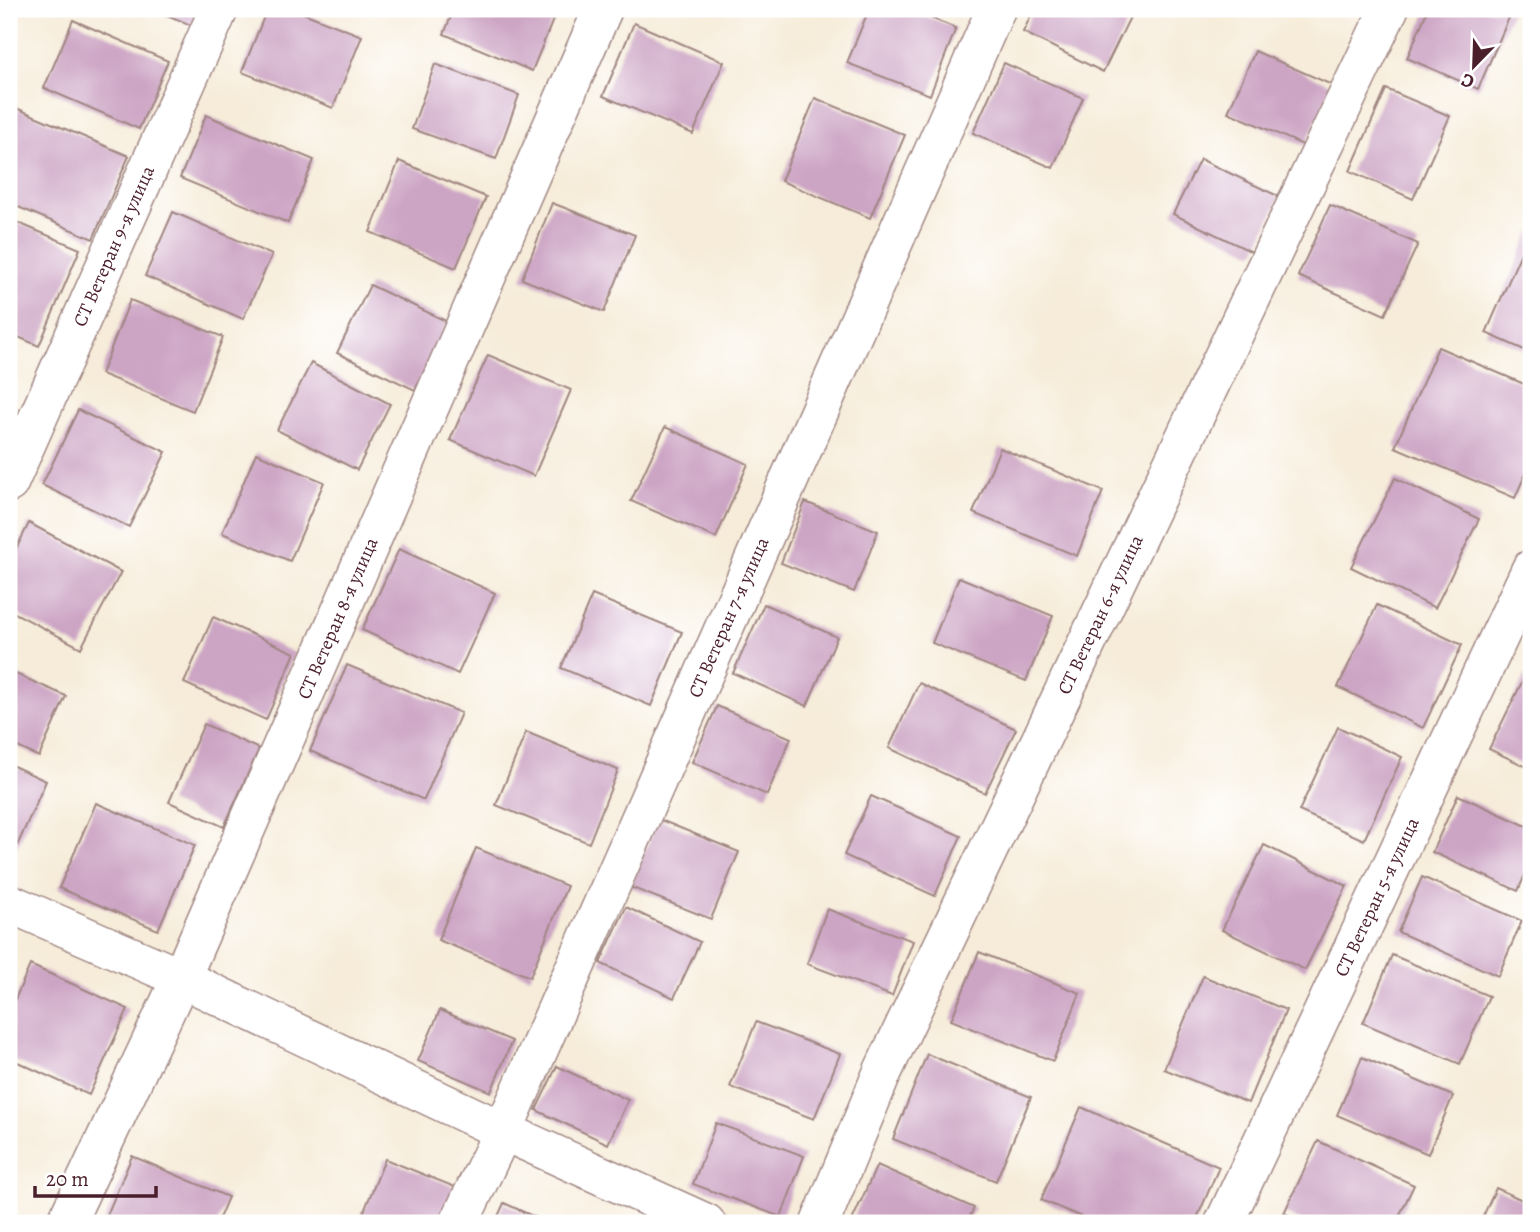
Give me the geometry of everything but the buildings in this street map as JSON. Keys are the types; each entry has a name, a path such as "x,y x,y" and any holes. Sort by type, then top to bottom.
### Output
{"street":[{"name":"СТ Ветеран 9-я улица","path":"9,483 219,9"},
{"name":"СТ Ветеран 8-я улица","path":"66,1223 181,978 603,9"},
{"name":"СТ Ветеран 7-я улица","path":"459,1223 503,1131 996,9"},
{"name":"СТ Ветеран 6-я улица","path":"820,1223 883,1071 1388,9"},
{"name":"СТ Ветеран 5-я улица","path":"1224,1223 1531,569"},
{"path":"9,903 181,978 503,1131 706,1223"}]}
